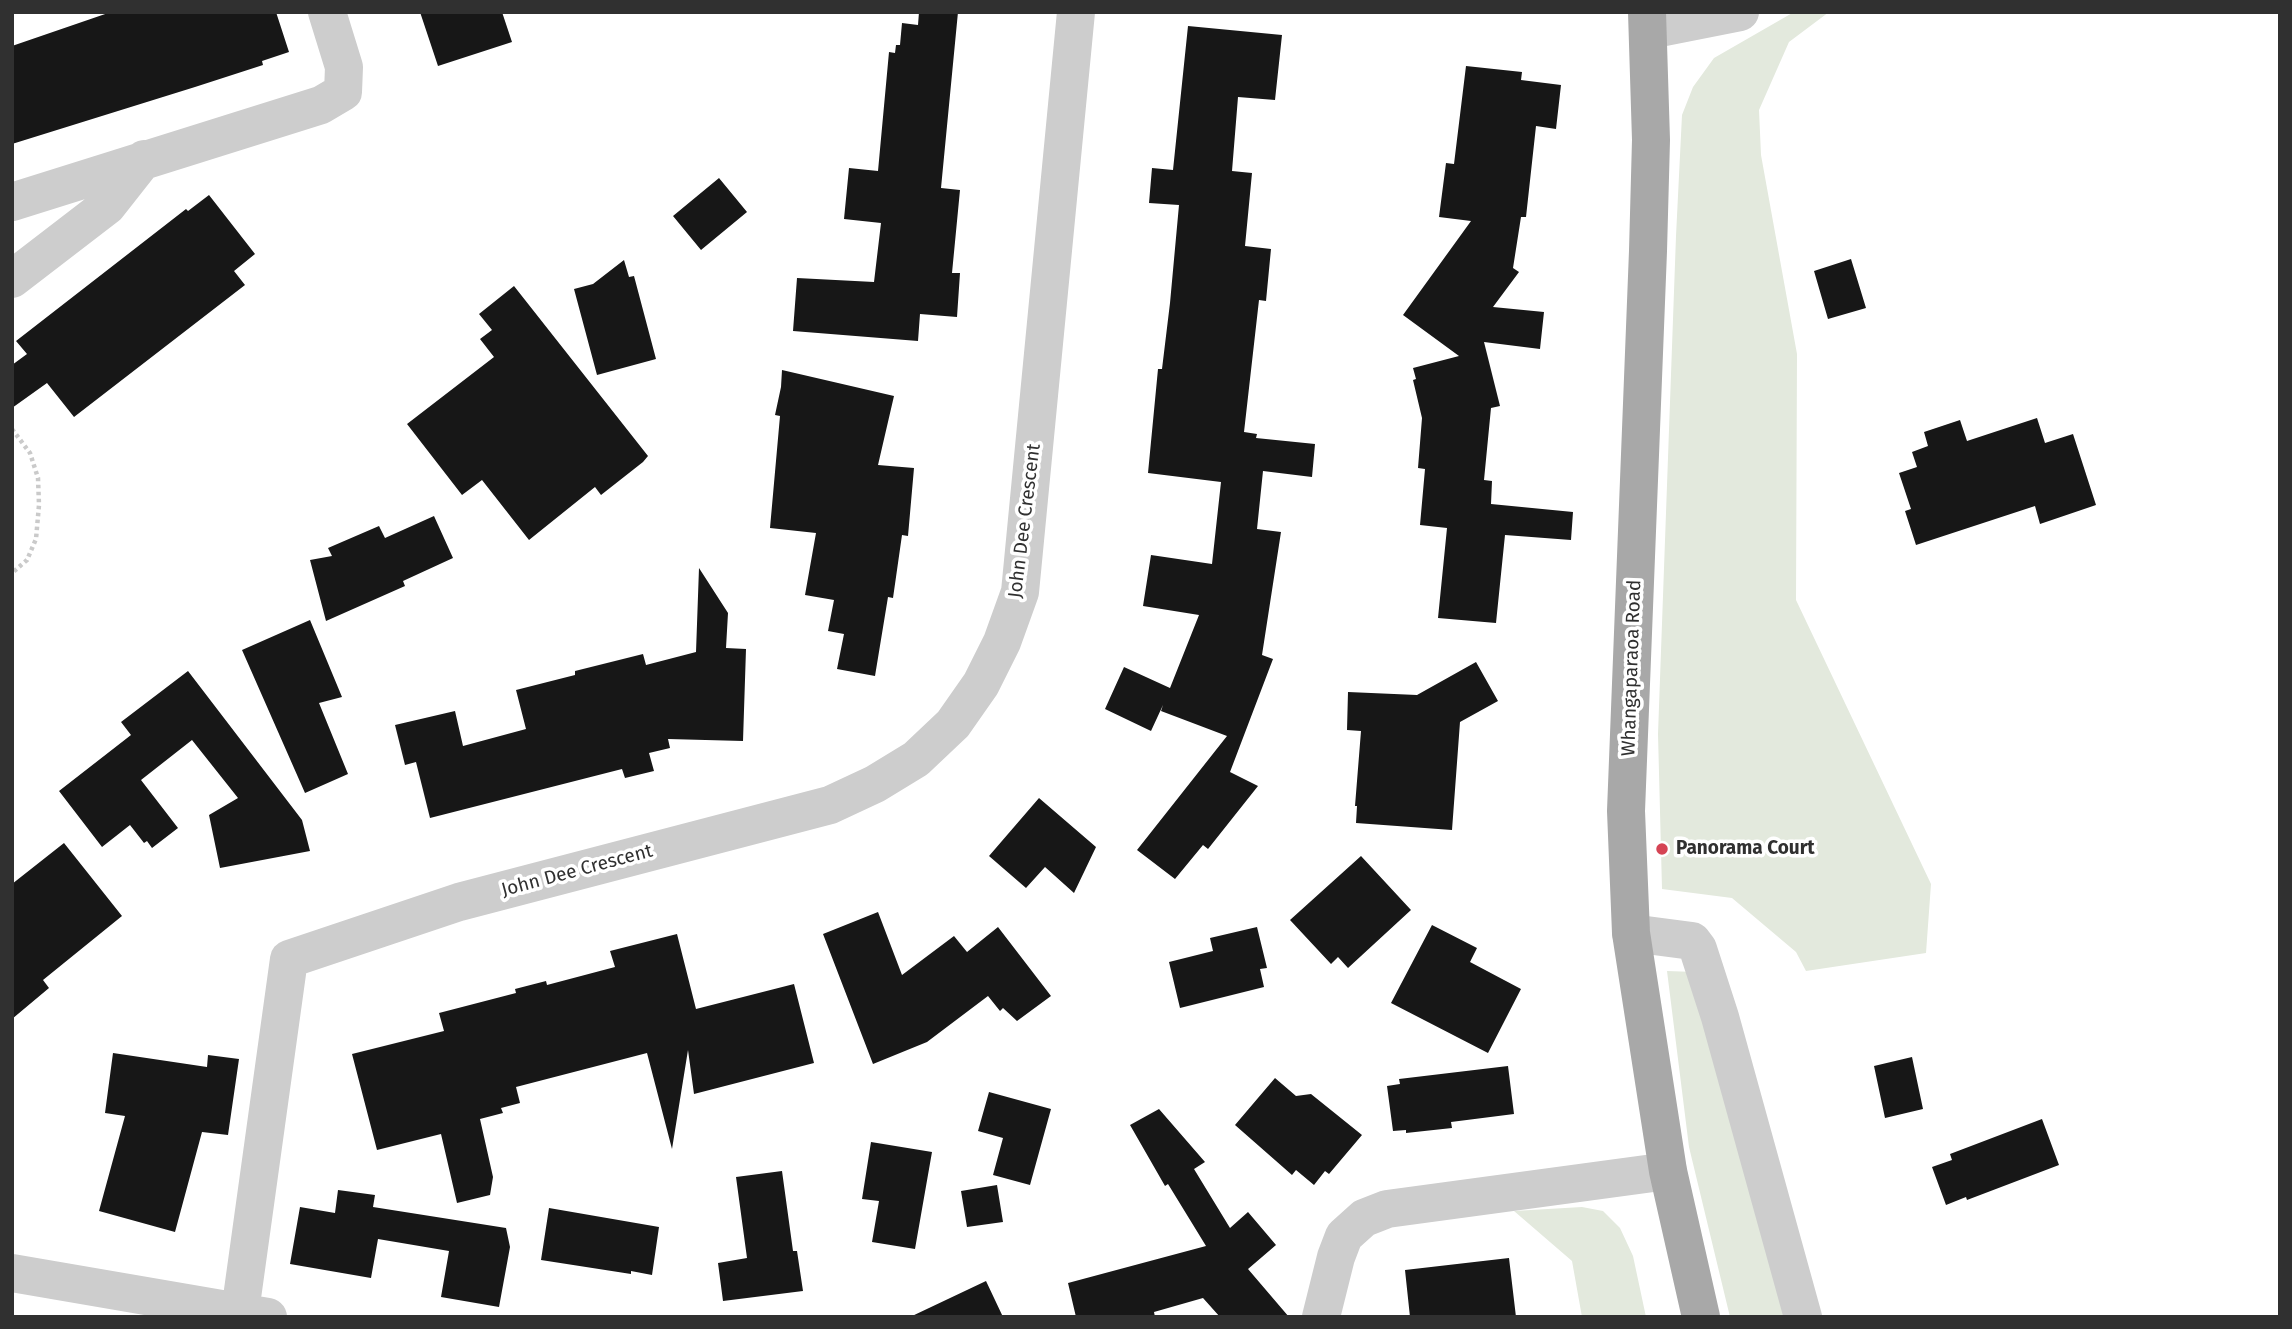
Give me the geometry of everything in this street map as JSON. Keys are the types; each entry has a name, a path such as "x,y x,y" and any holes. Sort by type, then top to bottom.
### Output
{"main road":[{"name":"Whangaparaoa Road","path":"1648,21 1651,140 1648,251 1626,811 1631,933 1668,1171 1701,1317"}],"street":[{"path":"12,202 321,105 343,92 344,66 327,12"},
{"name":"John Dee Crescent","path":"254,1314 289,960 459,902 830,805 875,784 916,759 953,724 981,684 1002,642 1020,592 1076,12"},
{"path":"1648,21 1740,12"},
{"path":"12,279 107,206 144,159"},
{"path":"1631,933 1692,941 1698,949 1720,1017 1803,1317"},
{"path":"1321,1317 1344,1236 1364,1218 1388,1209 1668,1171"},
{"path":"12,1273 254,1314"}],"path":[{"path":"12,429 30,453 38,478 39,505 36,540 27,560 12,573"}],"shaded area":[{"path":"1794,12 1829,12 1789,42 1759,110 1761,155 1797,354 1796,600 1931,884 1926,953 1806,971 1796,952 1732,898 1662,889 1658,734 1682,115 1693,87 1714,58"},
{"path":"1667,971 1695,972 1787,1317 1730,1317 1689,1147"},
{"path":"1582,1207 1603,1211 1620,1228 1633,1256 1646,1317 1582,1317 1572,1261 1514,1211"}],"building":[{"path":"111,12 276,12 289,52 262,61 263,65 12,144 12,46"},
{"path":"420,12 502,12 512,42 438,66"},
{"path":"919,12 958,12 941,188 960,190 952,273 960,273 957,317 920,314 918,341 793,331 797,278 874,282 881,223 844,219 849,168 878,171 889,52 895,53 896,45 900,45 902,23 918,25"},
{"path":"1188,26 1282,35 1275,100 1238,97 1232,171 1252,173 1245,246 1271,249 1266,301 1259,300 1244,432 1257,434 1256,438 1315,444 1312,477 1263,471 1257,529 1281,532 1262,655 1273,659 1230,772 1258,786 1208,849 1203,845 1175,879 1137,850 1227,736 1161,711 1163,705 1151,731 1105,709 1124,667 1170,688 1199,615 1143,606 1151,555 1212,564 1221,482 1148,473 1158,369 1162,369 1170,303 1179,205 1149,203 1152,168 1173,170"},
{"path":"1466,66 1522,72 1521,80 1561,85 1556,129 1536,126 1526,217 1521,217 1513,268 1519,272 1493,307 1544,312 1540,349 1484,342 1500,406 1491,408 1484,480 1492,481 1491,504 1573,512 1571,540 1505,535 1496,623 1438,618 1447,528 1420,525 1425,469 1418,468 1422,418 1413,380 1416,379 1413,368 1459,356 1403,315 1471,221 1439,217 1446,163 1454,164"},
{"path":"719,178 747,212 701,250 673,216"},
{"path":"209,195 255,254 234,271 245,285 74,417 47,383 12,408 12,365 27,354 16,341 186,209 188,211"},
{"path":"1851,259 1866,308 1828,319 1814,271"},
{"path":"624,260 629,277 634,276 656,359 597,375 574,289 593,284"},
{"path":"514,286 648,456 601,495 595,487 529,540 482,480 462,495 407,424 494,357 480,339 492,330 479,314"},
{"path":"782,370 894,396 878,465 914,468 908,536 902,535 893,598 888,597 875,676 837,669 844,634 828,631 834,600 805,595 816,533 770,528 780,416 775,415"},
{"path":"2037,418 2045,443 2073,434 2096,505 2040,524 2035,506 1916,545 1905,511 1911,509 1899,473 1917,467 1912,452 1928,446 1924,432 1960,420 1967,441"},
{"path":"434,516 453,558 403,581 405,586 326,621 310,560 332,556 328,548 379,526 385,538"},
{"path":"699,568 728,613 726,648 746,649 743,741 668,739 670,748 649,753 654,771 625,778 622,769 430,818 416,762 405,765 395,725 455,711 463,746 526,729 516,690 575,675 575,671 643,654 646,665 696,652"},
{"path":"310,620 342,697 319,703 348,774 305,793 242,650"},
{"path":"1476,662 1498,701 1460,722 1452,830 1356,823 1361,731 1347,730 1348,692 1417,695"},
{"path":"188,671 302,820 310,851 220,868 209,815 238,798 192,740 141,780 178,828 152,848 147,841 144,843 130,825 102,847 59,791 131,735 121,722"},
{"path":"1039,798 1096,847 1074,893 1045,867 1026,888 989,856"},
{"path":"64,843 122,916 43,980 49,988 12,1019 12,884"},
{"path":"1361,856 1411,910 1348,968 1338,957 1331,964 1290,920"},
{"path":"878,912 902,975 954,936 967,952 998,927 1051,996 1017,1021 1003,1008 1000,1011 988,996 927,1042 873,1064 823,934"},
{"path":"1432,925 1477,948 1470,962 1521,989 1488,1053 1391,1003"},
{"path":"1257,927 1267,968 1260,969 1264,987 1180,1008 1169,962 1213,951 1210,938"},
{"path":"677,934 696,1009 794,984 814,1063 694,1094 688,1050 672,1149 647,1053 516,1087 520,1103 501,1108 503,1113 480,1119 493,1177 490,1195 457,1203 441,1134 377,1150 352,1054 444,1031 439,1013 516,993 515,989 546,981 547,985 615,967 610,951"},
{"path":"113,1053 207,1067 208,1055 239,1059 228,1135 202,1132 175,1232 99,1211 125,1116 105,1113"},
{"path":"1912,1057 1923,1109 1885,1118 1874,1066"},
{"path":"1508,1066 1514,1114 1451,1122 1452,1128 1406,1133 1406,1130 1393,1131 1387,1086 1400,1084 1399,1079"},
{"path":"1275,1078 1296,1096 1311,1094 1362,1135 1329,1174 1325,1171 1314,1185 1296,1170 1292,1175 1235,1125"},
{"path":"989,1092 1051,1109 1030,1185 993,1175 1003,1138 978,1131"},
{"path":"1159,1109 1205,1162 1194,1169 1230,1228 1248,1212 1276,1245 1248,1269 1289,1317 1220,1317 1203,1298 1154,1312 1155,1317 1076,1317 1068,1283 1206,1246 1168,1184 1165,1186 1130,1125"},
{"path":"2042,1119 2059,1165 1967,1200 1966,1197 1946,1205 1932,1167 1952,1160 1950,1154"},
{"path":"871,1142 932,1152 915,1249 872,1242 879,1201 862,1199"},
{"path":"782,1171 793,1251 797,1251 803,1291 723,1301 718,1263 747,1258 736,1177"},
{"path":"997,1185 1003,1222 967,1227 961,1191"},
{"path":"338,1190 375,1195 373,1207 506,1228 510,1247 499,1307 441,1297 449,1251 378,1239 371,1278 290,1264 300,1207 335,1213"},
{"path":"549,1208 659,1227 652,1275 541,1260"},
{"path":"1509,1258 1516,1317 1410,1317 1405,1270"},
{"path":"986,1281 1003,1317 910,1317"}],"place":[{"name":"Panorama Court","path":"1662,849"}]}
